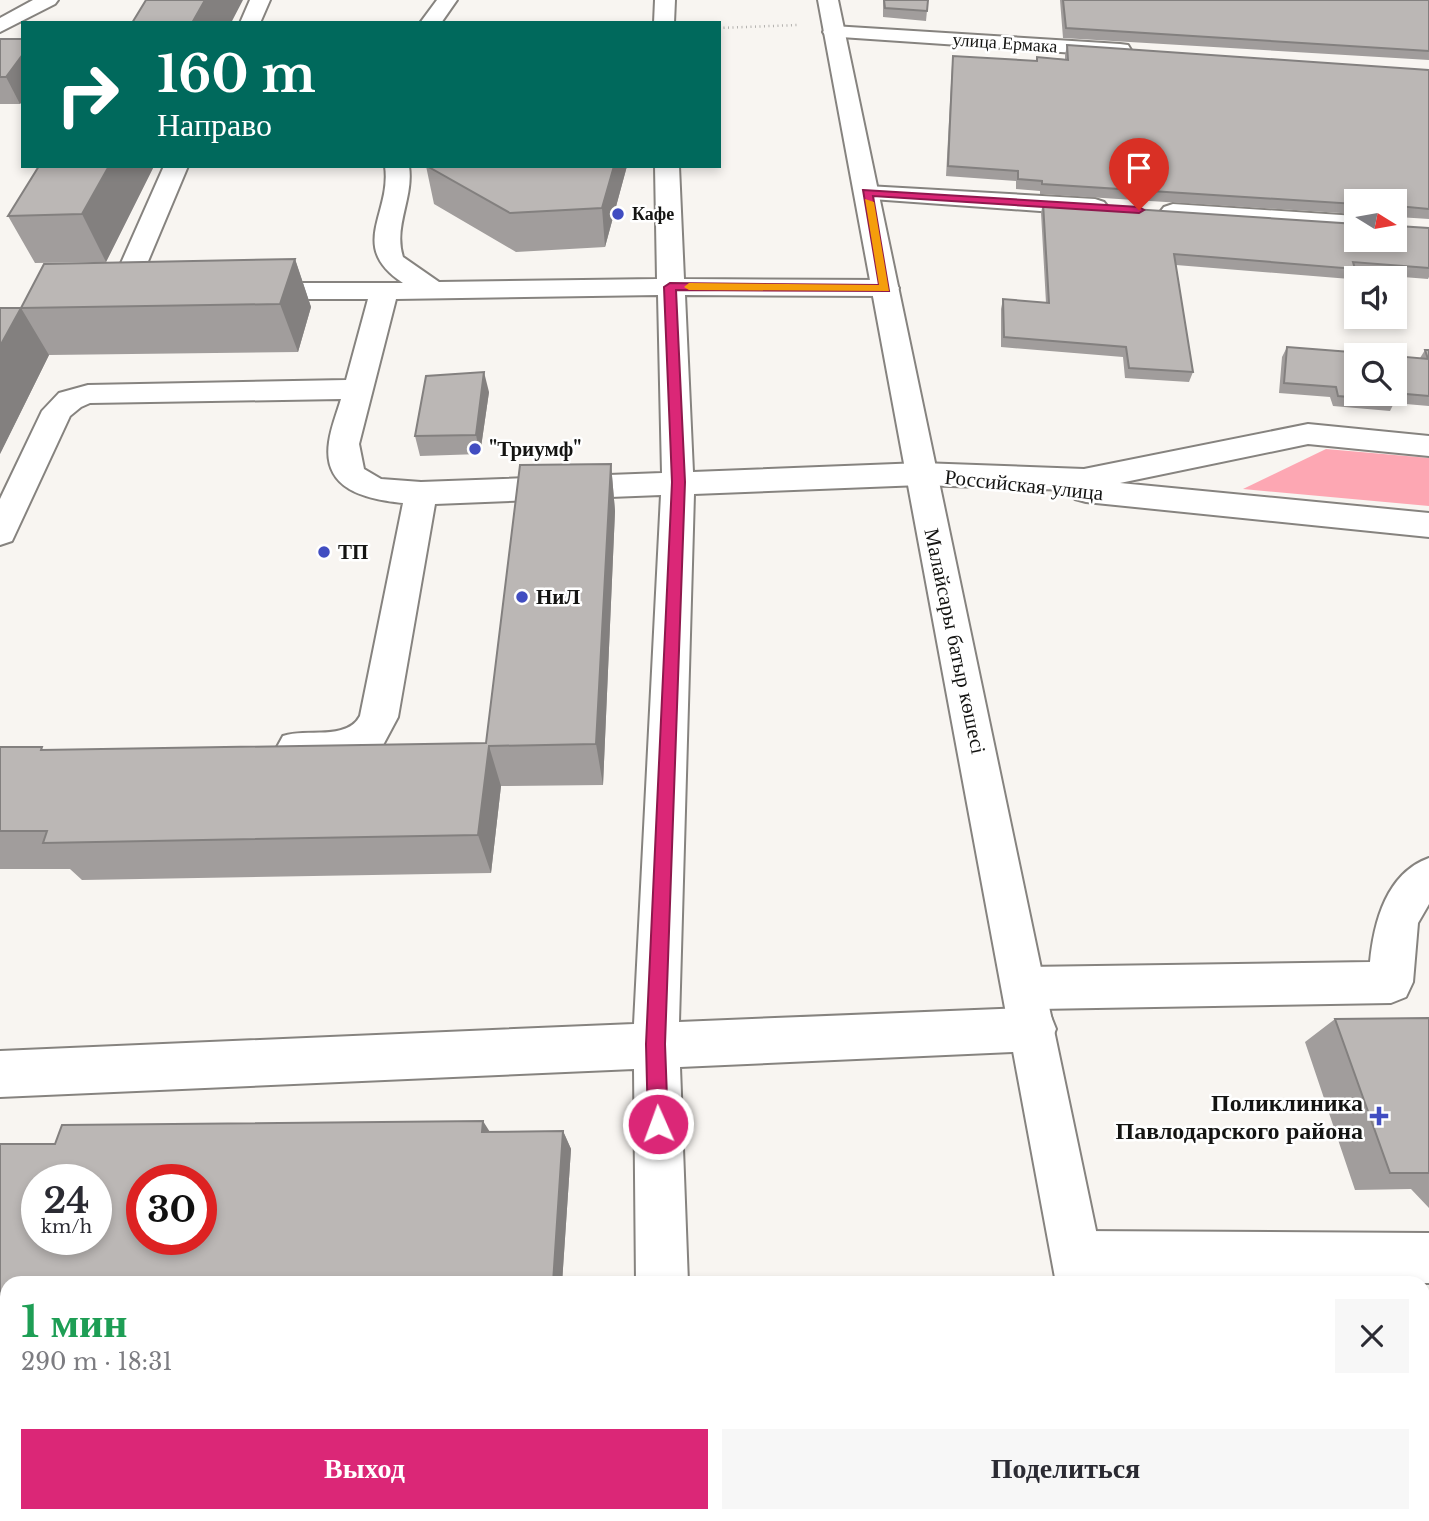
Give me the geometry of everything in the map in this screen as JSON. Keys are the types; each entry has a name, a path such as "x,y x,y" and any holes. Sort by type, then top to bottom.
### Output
{"street":[{"path":"0,26 48,0"},
{"path":"251,21 260,0"},
{"path":"431,21 447,0"},
{"path":"664,21 665,0"},
{"name":"улица Ермака","path":"831,18 1138,52"},
{"name":"Малайсары батыр көшесі","path":"831,18 1080,1270"},
{"path":"175,168 127,279 134,287 148,291 190,291"},
{"path":"398,168 401,178 387,238 390,257 403,270 433,290"},
{"path":"662,1276 656,1044 678,482 667,168"},
{"path":"867,193 1125,209"},
{"path":"1152,211 1344,223"},
{"path":"231,291 886,288"},
{"path":"384,291 344,444 349,474 374,489 421,493 921,474"},
{"path":"0,533 57,411 70,400 88,394 358,388"},
{"name":"Российская улица","path":"921,474 1084,480 1308,434 1429,446"},
{"name":"Российская улица","path":"921,474 1429,525"},
{"path":"263,748 345,746 369,736 379,717 421,493"},
{"path":"0,1074 656,1044 1030,1009 1391,982 1398,912 1419,884 1429,876"},
{"path":"1080,1270 1429,1258"}],"path":[{"path":"721,29 831,18"}],"shaded area":[{"path":"1326,449 1429,458 1429,506 1243,489"}],"building":[{"path":"146,0 205,0 193,21 133,21"},
{"path":"884,0 928,0 927,11 885,8"},
{"path":"1063,0 1429,0 1429,51 1066,28"},
{"path":"0,39 21,39 21,57 6,77 0,77"},
{"path":"1067,45 1429,70 1429,209 1407,207 1407,189 1344,189 1344,203 1042,184 1042,181 1018,179 1018,171 948,166 953,56 1068,60"},
{"path":"38,168 108,168 82,214 8,216"},
{"path":"431,168 613,168 602,208 510,213"},
{"path":"1043,203 1344,223 1344,252 1407,252 1407,227 1429,228 1429,268 1353,262 1354,266 1344,268 1174,254 1193,372 1129,368 1126,347 1004,337 1003,299 1049,303"},
{"path":"295,259 280,304 21,308 44,264"},
{"path":"0,308 21,308 0,346"},
{"path":"1287,347 1344,351 1344,397 1338,396 1336,387 1284,383"},
{"path":"1425,350 1429,350 1429,396 1407,394 1407,357 1428,359"},
{"path":"484,372 476,435 415,436 426,376"},
{"path":"611,464 596,744 489,746 478,835 43,843 47,831 0,831 0,747 42,747 41,750 486,743 520,465"},
{"path":"1429,1018 1429,1173 1390,1173 1335,1019"},
{"path":"483,1121 482,1132 563,1131 553,1276 0,1276 0,1144 55,1144 62,1125"}],"slow traffic":[{"path":"689,287 886,288 869,202"}],"place":[{"name":"Кафе","path":"618,214"},
{"name":"\"Триумф\"","path":"475,449"},
{"name":"ТП","path":"324,552"},
{"name":"НиЛ","path":"522,597"},
{"name":"Поликлиника Павлодарского района","path":"1379,1116"}],"route":[{"path":"658,1124 656,1044 678,482 670,287 886,288 867,193 1139,210"}]}
